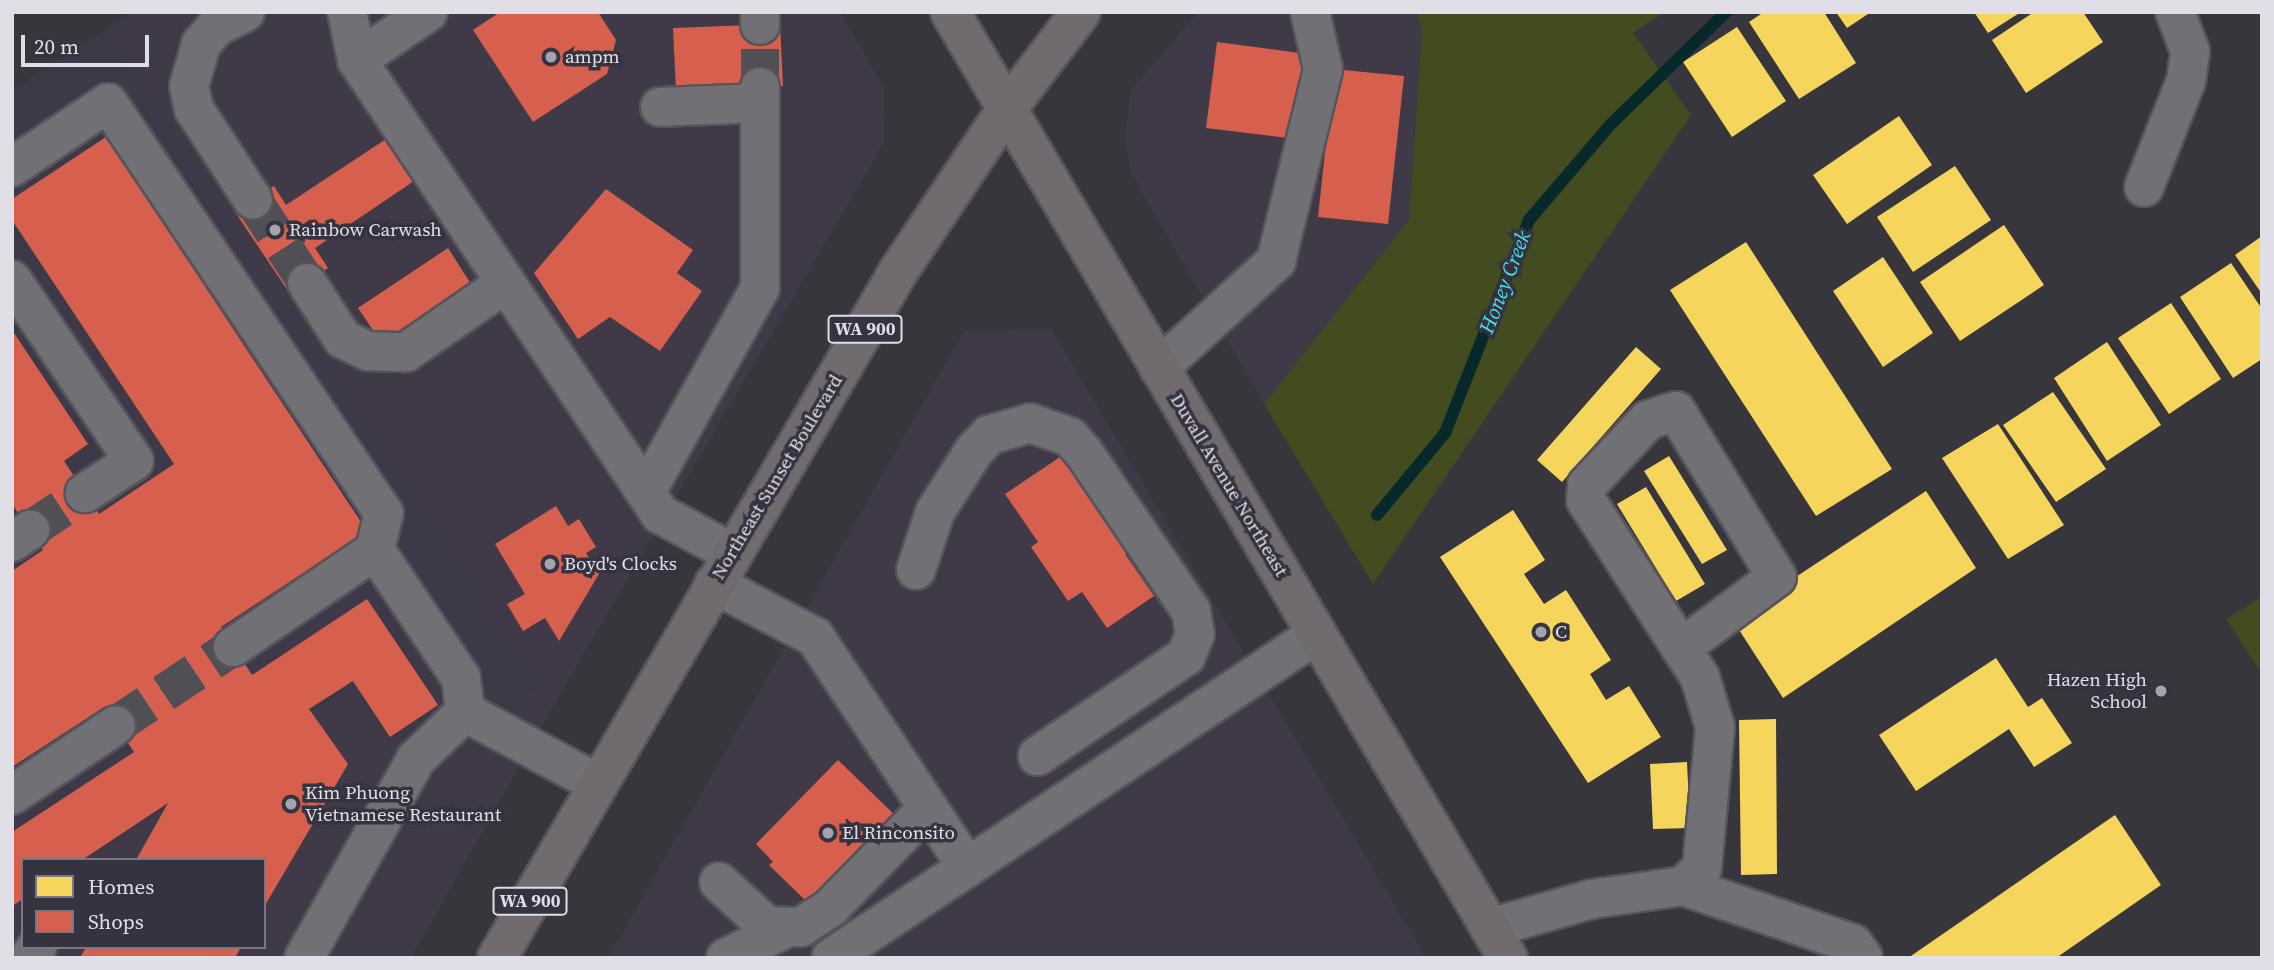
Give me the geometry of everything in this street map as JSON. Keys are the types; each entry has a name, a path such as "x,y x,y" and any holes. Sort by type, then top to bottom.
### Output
{"main road":[{"name":"Duvall Avenue Northeast","path":"950,12 1499,943"},
{"name":"Northeast Sunset Boulevard","path":"497,958 898,272 1006,110 1081,12"}],"street":[{"path":"245,12 216,27 201,44 191,64 189,86 194,108 253,200"},
{"path":"347,12 357,60 660,514 723,568 815,637 967,867"},
{"path":"357,60 428,12"},
{"path":"1159,368 1276,261 1323,69 1310,12"},
{"path":"2144,187 2186,81 2189,51 2175,12"},
{"path":"646,492 760,288 760,95 660,107"},
{"path":"12,167 108,103 384,513 375,550 233,646"},
{"path":"12,280 134,461 85,493"},
{"path":"307,283 343,339 368,351 406,352 506,283"},
{"path":"1681,648 1777,578 1676,411 1648,421 1587,485 1586,500 1681,648 1700,677 1715,727 1702,868 1683,886"},
{"path":"916,570 935,512 974,451 989,436 1030,423 1070,437 1084,453 1191,611 1195,634 1186,656 1038,756"},
{"path":"375,550 461,678 464,712"},
{"path":"831,958 1317,634"},
{"path":"464,712 598,784"},
{"path":"304,958 416,759 464,712"},
{"path":"12,795 117,725"},
{"path":"726,958 784,929 817,920 928,808"},
{"path":"719,882 767,926 784,929"},
{"path":"1499,943 1592,899 1683,886 1853,944 1863,958"},
{"path":"12,948 18,958"}],"shaded area":[{"path":"132,12 840,12 884,88 885,141 559,696 411,958 12,958 12,909 21,903 21,949 266,949 266,858 90,858 351,685 390,744 486,681 539,686 104,30"},
{"path":"1198,12 1416,12 1422,29 1409,220 1264,404 1130,171 1125,136 1131,90"},
{"path":"104,30 539,686 504,708 486,681 390,744 350,685 90,858 21,858 21,903 12,909 12,91"},
{"path":"1051,329 1426,958 608,958 964,331"}],"green space":[{"path":"1416,12 1664,12 1633,33 1691,115 1373,584 1264,404 1409,220 1422,29"},
{"path":"2262,597 2262,674 2226,619"}],"building: Homes":[{"path":"1764,12 1824,12 1856,63 1799,99 1749,22"},
{"path":"1836,12 1871,12 1847,28"},
{"path":"1974,12 2021,12 1988,33"},
{"path":"2034,12 2083,12 2103,42 2026,93 1992,40"},
{"path":"1737,27 1786,101 1732,137 1683,62"},
{"path":"1899,116 1932,165 1847,224 1813,175"},
{"path":"1955,166 1991,220 1913,272 1877,217"},
{"path":"2004,225 2044,285 1960,341 1920,282"},
{"path":"2262,236 2262,294 2235,255"},
{"path":"1746,242 1892,469 1816,516 1670,290"},
{"path":"1883,257 1933,333 1883,367 1833,291"},
{"path":"2231,263 2262,309 2262,359 2233,378 2180,297"},
{"path":"2171,303 2221,379 2169,414 2118,338"},
{"path":"2107,342 2161,425 2107,461 2054,378"},
{"path":"1636,347 1661,369 1562,482 1537,460"},
{"path":"2053,392 2106,469 2056,502 2003,425"},
{"path":"1998,424 2064,525 2008,559 1942,458"},
{"path":"1669,456 1727,550 1702,564 1644,471"},
{"path":"1646,487 1705,584 1676,601 1617,504"},
{"path":"1926,491 1976,568 1783,698 1732,619"},
{"name":"C","path":"1513,510 1545,560 1524,574 1544,604 1566,590 1611,660 1590,674 1606,700 1629,686 1661,737 1588,783 1440,557"},
{"path":"1996,658 2028,707 2042,698 2072,743 2034,767 2009,729 1916,791 1879,735"},
{"path":"1776,719 1777,874 1741,875 1739,720"},
{"path":"1687,762 1690,828 1653,829 1650,764"},
{"path":"2115,815 2161,885 2056,958 1908,958"}],"building: Shops":[{"name":"ampm","path":"500,12 598,12 616,40 607,74 533,122 473,30"},
{"path":"780,24 783,86 676,91 673,28"},
{"path":"1217,42 1315,55 1304,140 1206,128"},
{"path":"1334,69 1404,76 1388,224 1318,217"},
{"path":"106,137 367,531 221,627 252,675 367,599 438,705 390,737 353,681 309,709 348,764 266,904 266,858 137,858 168,803 85,858 21,858 21,900 12,906 12,832 134,752 104,707 12,767 12,571 43,550 12,504 12,330 88,444 64,461 99,514 174,464 12,220 12,199"},
{"path":"386,139 414,181 315,248 328,268 290,294 235,212 274,186 286,205"},
{"path":"606,189 693,250 677,273 702,291 660,351 610,317 578,339 534,273"},
{"path":"448,248 471,284 381,342 358,308"},
{"path":"1072,449 1137,545 1125,554 1154,596 1107,628 1082,592 1068,601 1031,547 1038,542 1005,494"},
{"name":"Boyd's Clocks","path":"556,506 568,526 579,519 596,547 586,553 599,574 559,641 545,618 523,631 507,604 525,594 495,544"},
{"name":"El Rinconsito","path":"838,760 901,821 810,905 769,865 773,862 756,844"},
{"path":"85,949 240,949 235,958 80,958"}],"waterway":[{"name":"Honey Creek","path":"1377,515 1445,433 1529,220 1610,125 1726,12"}],"tunnel":[{"path":"760,25 760,87"},
{"path":"253,200 307,283"},
{"path":"30,530 85,493"},
{"path":"116,725 233,647"}],"place":[{"name":"ampm","path":"551,57"},
{"name":"Rainbow Carwash","path":"275,230"},
{"name":"Boyd's Clocks","path":"550,564"},
{"name":"C","path":"1541,632"},
{"name":"Hazen High School","path":"2161,691"},
{"name":"Kim Phuong Vietnamese Restaurant","path":"291,804"},
{"name":"El Rinconsito","path":"828,833"}]}
